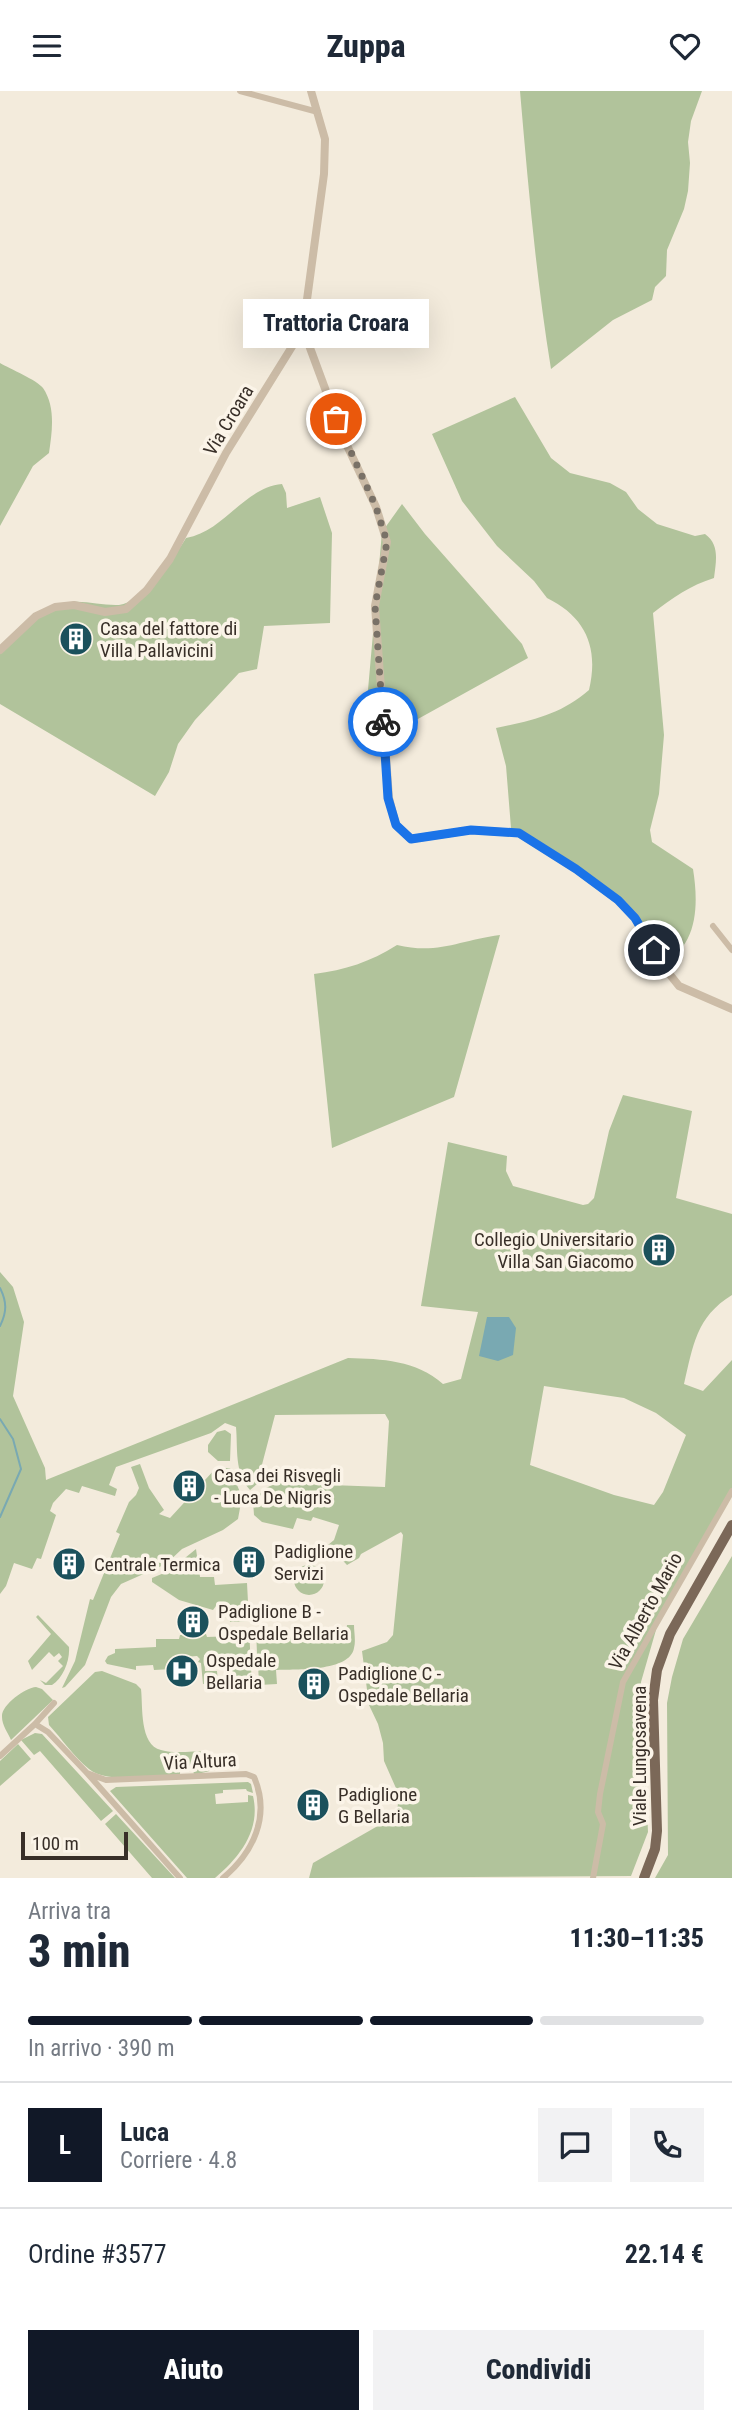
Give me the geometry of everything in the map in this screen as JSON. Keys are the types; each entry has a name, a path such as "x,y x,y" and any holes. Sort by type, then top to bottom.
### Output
{"main road":[{"name":"Viale Lungosavena","path":"644,1878 655,1849 657,1831 653,1700 659,1660 674,1626 732,1525"}],"street":[{"path":"240,91 318,112"},
{"name":"Via Croara","path":"0,650 36,616 55,607 74,604 105,612 126,608 147,590 170,559 226,453 303,329 324,174 325,139 311,91"},
{"path":"303,329 343,437 376,507 387,542 375,606 388,798 396,825 411,839 471,830 519,833 576,869 618,900 635,918 663,966 680,986 732,1009"},
{"path":"713,926 732,950"},
{"name":"Via Alberto Mario","path":"593,1878 603,1824 598,1812 600,1794 623,1682 732,1490"},
{"path":"0,1756 54,1703"},
{"path":"35,1724 48,1732 87,1773 180,1878"},
{"name":"Via Altura","path":"87,1773 97,1778 117,1780 246,1774 254,1777 261,1814 257,1835 242,1859 223,1878"},
{"path":"105,1794 106,1788 117,1780"}],"green space":[{"path":"520,91 702,91 691,121 688,142 688,191 684,209 667,250 666,276 655,287 652,300 613,320 551,369 529,196"},
{"path":"0,363 43,388 50,403 52,420 49,453 33,466 0,526"},
{"path":"515,397 551,458 570,473 610,483 626,492 638,509 657,524 695,536 705,534 715,548 714,578 697,584 653,613 664,735 659,794 650,830 652,842 693,869 696,898 693,925 688,938 671,959 657,966 625,908 543,845 511,828 506,766 496,728 557,711 589,690 592,675 590,647 580,624 571,614 547,598 534,581 497,546 462,501 432,434"},
{"path":"282,484 287,508 320,497 332,533 330,623 264,626 257,669 239,673 195,720 178,744 169,772 155,796 0,704 0,649 38,617 68,602 119,605 128,602 157,577 186,538 212,527 256,493"},
{"path":"402,504 522,644 528,658 389,735 367,701 382,532"},
{"path":"500,935 454,1097 332,1148 314,974 357,964 397,945 437,948"},
{"path":"623,1095 692,1111 676,1198 732,1214 732,1295 703,1323 684,1384 703,1391 732,1360 732,1491 660,1616 641,1682 648,1832 631,1876 309,1878 313,1863 390,1819 397,1812 399,1795 384,1761 378,1724 369,1705 362,1651 387,1642 393,1635 403,1535 401,1532 347,1565 328,1545 334,1540 339,1525 313,1517 311,1521 297,1518 293,1529 262,1522 254,1515 253,1501 266,1488 276,1483 385,1487 389,1421 385,1414 275,1415 259,1476 263,1479 250,1490 239,1468 236,1427 225,1423 211,1433 116,1467 109,1485 117,1489 115,1496 82,1486 79,1493 66,1489 53,1503 50,1511 56,1515 41,1559 37,1558 32,1569 14,1563 6,1586 0,1594 0,1272 13,1287 24,1322 13,1396 45,1468 46,1480 348,1358 386,1360 410,1365 443,1384 461,1379 478,1312 421,1306 448,1142 507,1156 506,1171 513,1186 583,1205 594,1198 609,1131","holes":["544,1386 624,1398 656,1413 686,1435 663,1492 654,1505 614,1495 530,1465"]},
{"path":"225,1430 231,1434 230,1461 218,1461 208,1452 208,1445 217,1432"},
{"path":"140,1464 149,1488 164,1510 159,1514 170,1518 216,1468 230,1468 242,1497 238,1519 223,1530 182,1549 166,1564 121,1584 111,1597 85,1665 62,1688 75,1661 90,1599 93,1600 120,1534 116,1532 129,1502 139,1488 131,1467"},
{"path":"196,1549 200,1577 214,1577 215,1585 247,1583 249,1621 230,1622 228,1605 216,1606 213,1610 179,1600 152,1582 152,1578 169,1571"},
{"path":"732,1556 732,1878 655,1878 668,1855 667,1703 672,1677 683,1639"},
{"path":"309,1565 320,1569 324,1580 320,1591 309,1595 298,1591 294,1580 298,1569"},
{"path":"38,1615 69,1647 65,1669 52,1685 45,1685 40,1680 46,1683 63,1666 58,1661 62,1657 59,1653 54,1657 49,1652 32,1670 28,1661 51,1634 36,1617"},
{"path":"347,1625 354,1625 355,1645 350,1656 343,1661 321,1668 276,1670 277,1684 259,1685 258,1663 266,1663 268,1658 265,1654 257,1654 256,1628 276,1628 277,1638 346,1635"},
{"path":"249,1629 252,1686 232,1687 226,1654 204,1655 205,1671 217,1671 218,1683 203,1684 201,1663 198,1662 200,1659 197,1656 172,1658 172,1669 154,1670 153,1665 136,1666 136,1670 107,1664 105,1661 115,1653 115,1649 156,1647 156,1639 179,1639 180,1635 206,1634 207,1637 234,1636 235,1630"},
{"path":"102,1671 136,1684 141,1689 146,1733 154,1747 172,1752 206,1751 216,1757 221,1768 194,1775 193,1768 180,1769 180,1775 132,1778 97,1774 89,1769 49,1725 48,1717 95,1672"},
{"path":"36,1687 53,1700 11,1740 3,1723 5,1707 26,1690"},
{"path":"35,1733 42,1734 113,1811 101,1821 40,1751 34,1755 21,1740"},
{"path":"18,1744 31,1759 0,1786 0,1761"},
{"path":"248,1782 253,1793 246,1789 223,1790 223,1793 215,1794 216,1804 248,1802 248,1795 253,1796 255,1808 254,1820 246,1842 233,1861 215,1878 187,1878 110,1791 116,1787"},
{"path":"116,1814 175,1878 152,1878 105,1824"}],"water":[{"path":"487,1317 509,1317 516,1328 513,1355 498,1361 479,1356"}],"waterway":[{"path":"0,1288 5,1307 0,1326"},
{"path":"0,1419 13,1439 21,1469 0,1517"}],"way so far":[{"path":"336,419 376,507 387,542 375,606 383,722"}],"place":[{"name":"Trattoria Croara","path":"336,419"},
{"name":"Casa del fattore di Villa Pallavicini","path":"76,639"},
{"name":"Collegio Universitario Villa San Giacomo","path":"659,1250"},
{"name":"Casa dei Risvegli - Luca De Nigris","path":"189,1486"},
{"name":"Padiglione Servizi","path":"249,1562"},
{"name":"Centrale Termica","path":"69,1564"},
{"name":"Padiglione B - Ospedale Bellaria","path":"193,1622"},
{"name":"Ospedale Bellaria","path":"182,1671"},
{"name":"Padiglione C - Ospedale Bellaria","path":"314,1684"},
{"name":"Padiglione G Bellaria","path":"313,1805"}],"route":[{"path":"383,722 388,798 396,825 411,839 471,830 519,833 576,869 618,900 635,918 654,950"}]}
